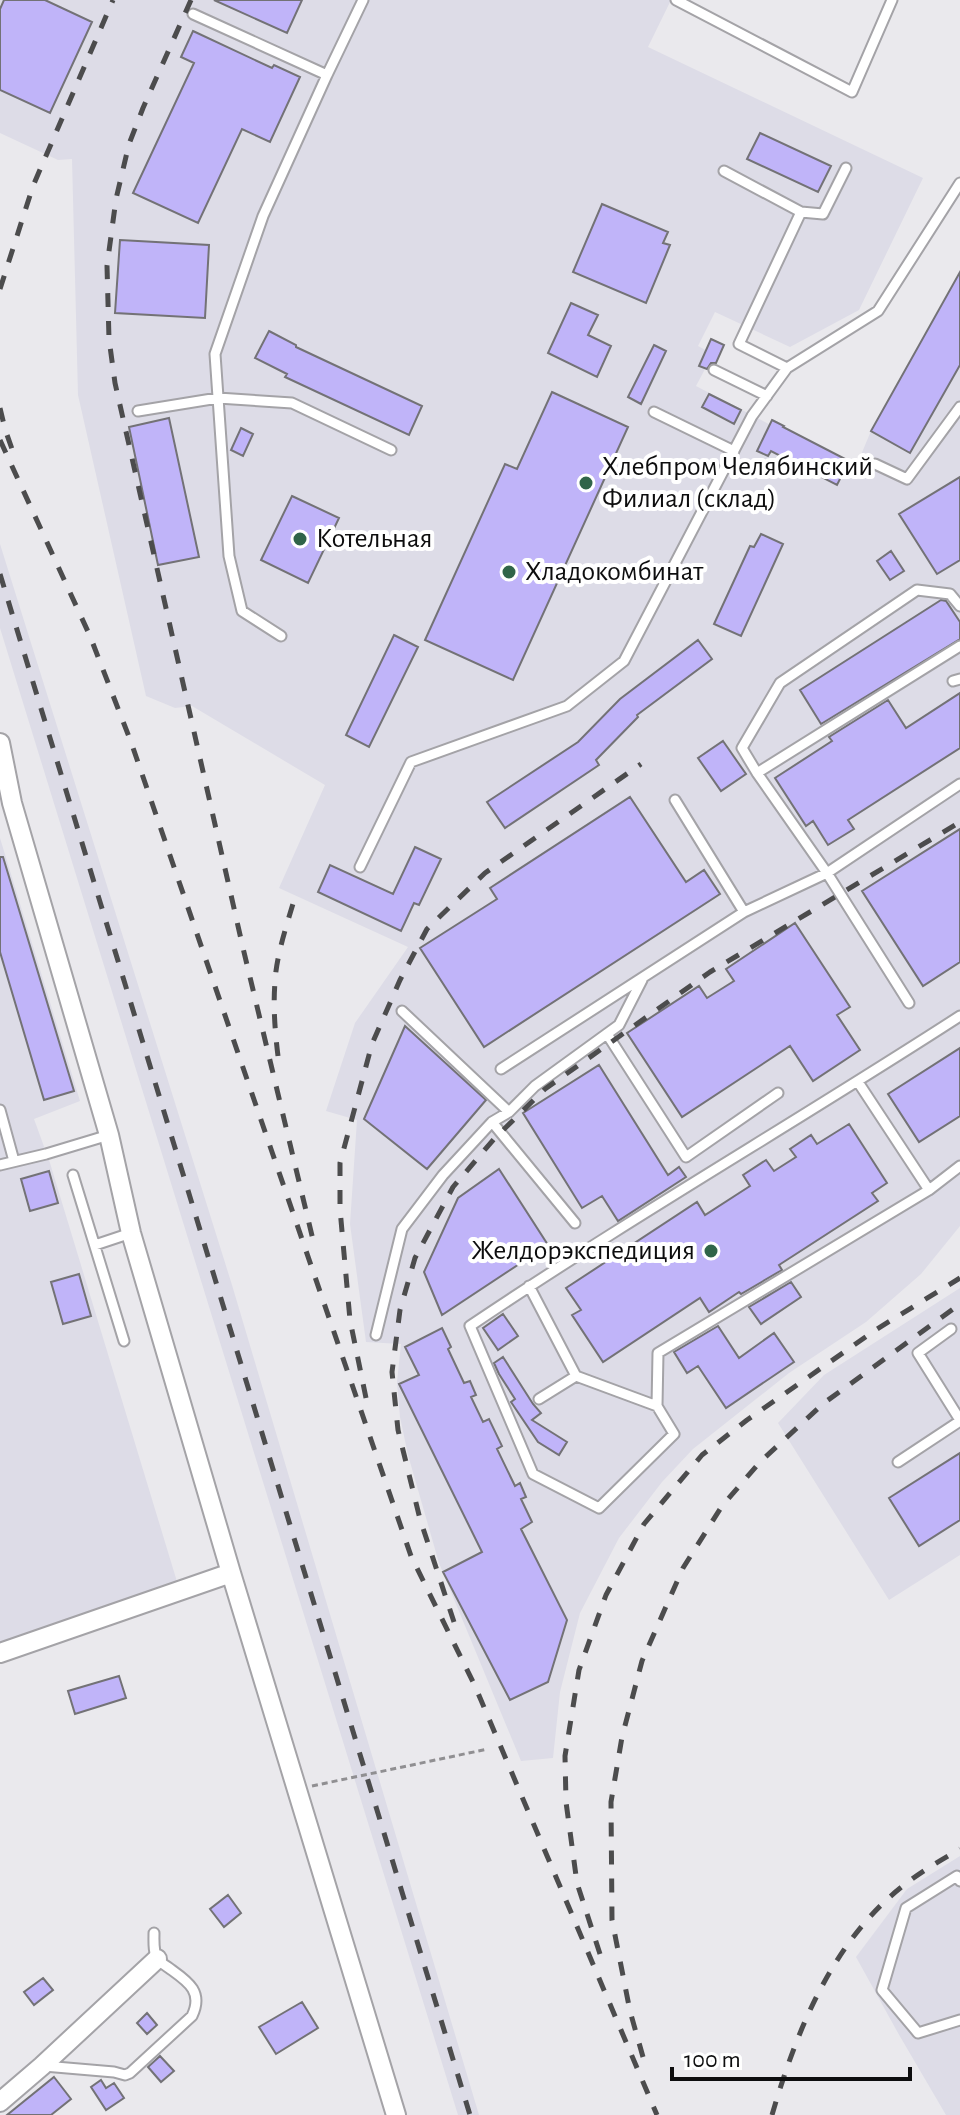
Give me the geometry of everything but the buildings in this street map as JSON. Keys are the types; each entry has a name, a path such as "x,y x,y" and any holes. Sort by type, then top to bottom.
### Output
{"street":[{"path":"0,743 12,803 109,1135 131,1233 396,2115"},
{"path":"0,1653 231,1573"},
{"path":"0,2100 42,2066 157,1959"}],"lane":[{"path":"281,636 242,611 229,556 215,354 263,216 363,0"},
{"path":"676,0 852,92 892,0"},
{"path":"193,14 327,75"},
{"path":"724,171 801,212 823,214 846,168"},
{"path":"360,867 411,762 567,706 624,661 752,416 787,368 878,311 960,183"},
{"path":"787,368 739,344 801,212"},
{"path":"714,370 767,396"},
{"path":"138,411 218,398 292,403 391,450"},
{"path":"875,464 907,479 960,407"},
{"path":"654,412 734,451"},
{"path":"909,1003 827,873 742,748 780,683 917,590 950,594 960,606"},
{"path":"757,773 960,646"},
{"path":"501,1069 744,912 827,873 960,784"},
{"path":"675,800 744,912"},
{"path":"376,1335 402,1229 443,1175 492,1122 509,1112 535,1086 619,1025 644,977"},
{"path":"402,1011 509,1112"},
{"path":"960,1016 470,1326 533,1474 599,1508 674,1434 657,1406 658,1353 929,1190 960,1166"},
{"path":"607,1034 686,1157 778,1093"},
{"path":"858,1082 929,1190"},
{"path":"0,1110 14,1161"},
{"path":"492,1122 575,1223"},
{"path":"0,1165 109,1135"},
{"path":"73,1175 124,1341"},
{"path":"95,1245 131,1233"},
{"path":"529,1286 576,1376 657,1406"},
{"path":"898,1462 960,1420 918,1353 951,1329"},
{"path":"539,1399 576,1376"},
{"path":"960,1881 957,1876 906,1908 882,1990 918,2033 960,2020"},
{"path":"42,2066 125,2075 192,2016 197,1997 185,1980 157,1959 154,1933"}],"path":[{"path":"297,1789 488,1749"}],"shaded area":[{"path":"0,0 671,0 648,47 923,178 859,310 790,347 715,312 698,346 713,354 696,386 855,469 871,431 960,272 960,1226 921,1274 866,1322 789,1373 693,1449 662,1482 619,1538 580,1613 560,1692 553,1758 521,1761 439,1563 400,1417 397,1382 401,1344 366,1342 350,1224 357,1120 326,1111 355,1023 408,947 279,888 325,785 192,706 175,708 146,696 78,395 72,159 58,160 0,133"},
{"path":"0,544 232,1285 479,2115 458,2115 0,628"},
{"path":"0,838 80,1101 34,1119 178,1585 0,1644"},
{"path":"960,1288 960,1555 889,1600 778,1423 824,1375"},
{"path":"960,1856 960,2115 946,2115 856,1957 907,1889"}],"railway":[{"path":"0,289 33,186 113,0"},
{"path":"191,0 129,144 116,199 107,266 109,339 115,383 243,948 314,1244"},
{"path":"0,408 12,449"},
{"path":"0,440 90,636 131,742 411,1556 475,1686 657,2115"},
{"path":"0,574 470,2115"},
{"path":"366,1398 350,1320 340,1209 340,1163 372,1044 427,929 485,873 641,764"},
{"path":"454,1622 420,1519 398,1430 392,1372 400,1310 415,1258 453,1187 494,1139 545,1089 710,972 960,822"},
{"path":"278,1056 274,1010 276,972 295,897"},
{"path":"600,1954 577,1883 566,1802 565,1756 579,1670 606,1595 644,1524 702,1455 877,1329 960,1278"},
{"path":"643,2057 630,2011 612,1920 611,1802 622,1737 642,1661 683,1568 722,1506 760,1462 824,1403 960,1304"},
{"path":"772,2115 793,2050 839,1957 882,1904 914,1877 960,1849"}],"place":[{"name":"Хлебпром Челябинский Филиал (склад)","path":"586,483"},
{"name":"Котельная","path":"300,539"},
{"name":"Хладокомбинат","path":"509,572"},
{"name":"Желдорэкспедиция","path":"711,1251"}]}
